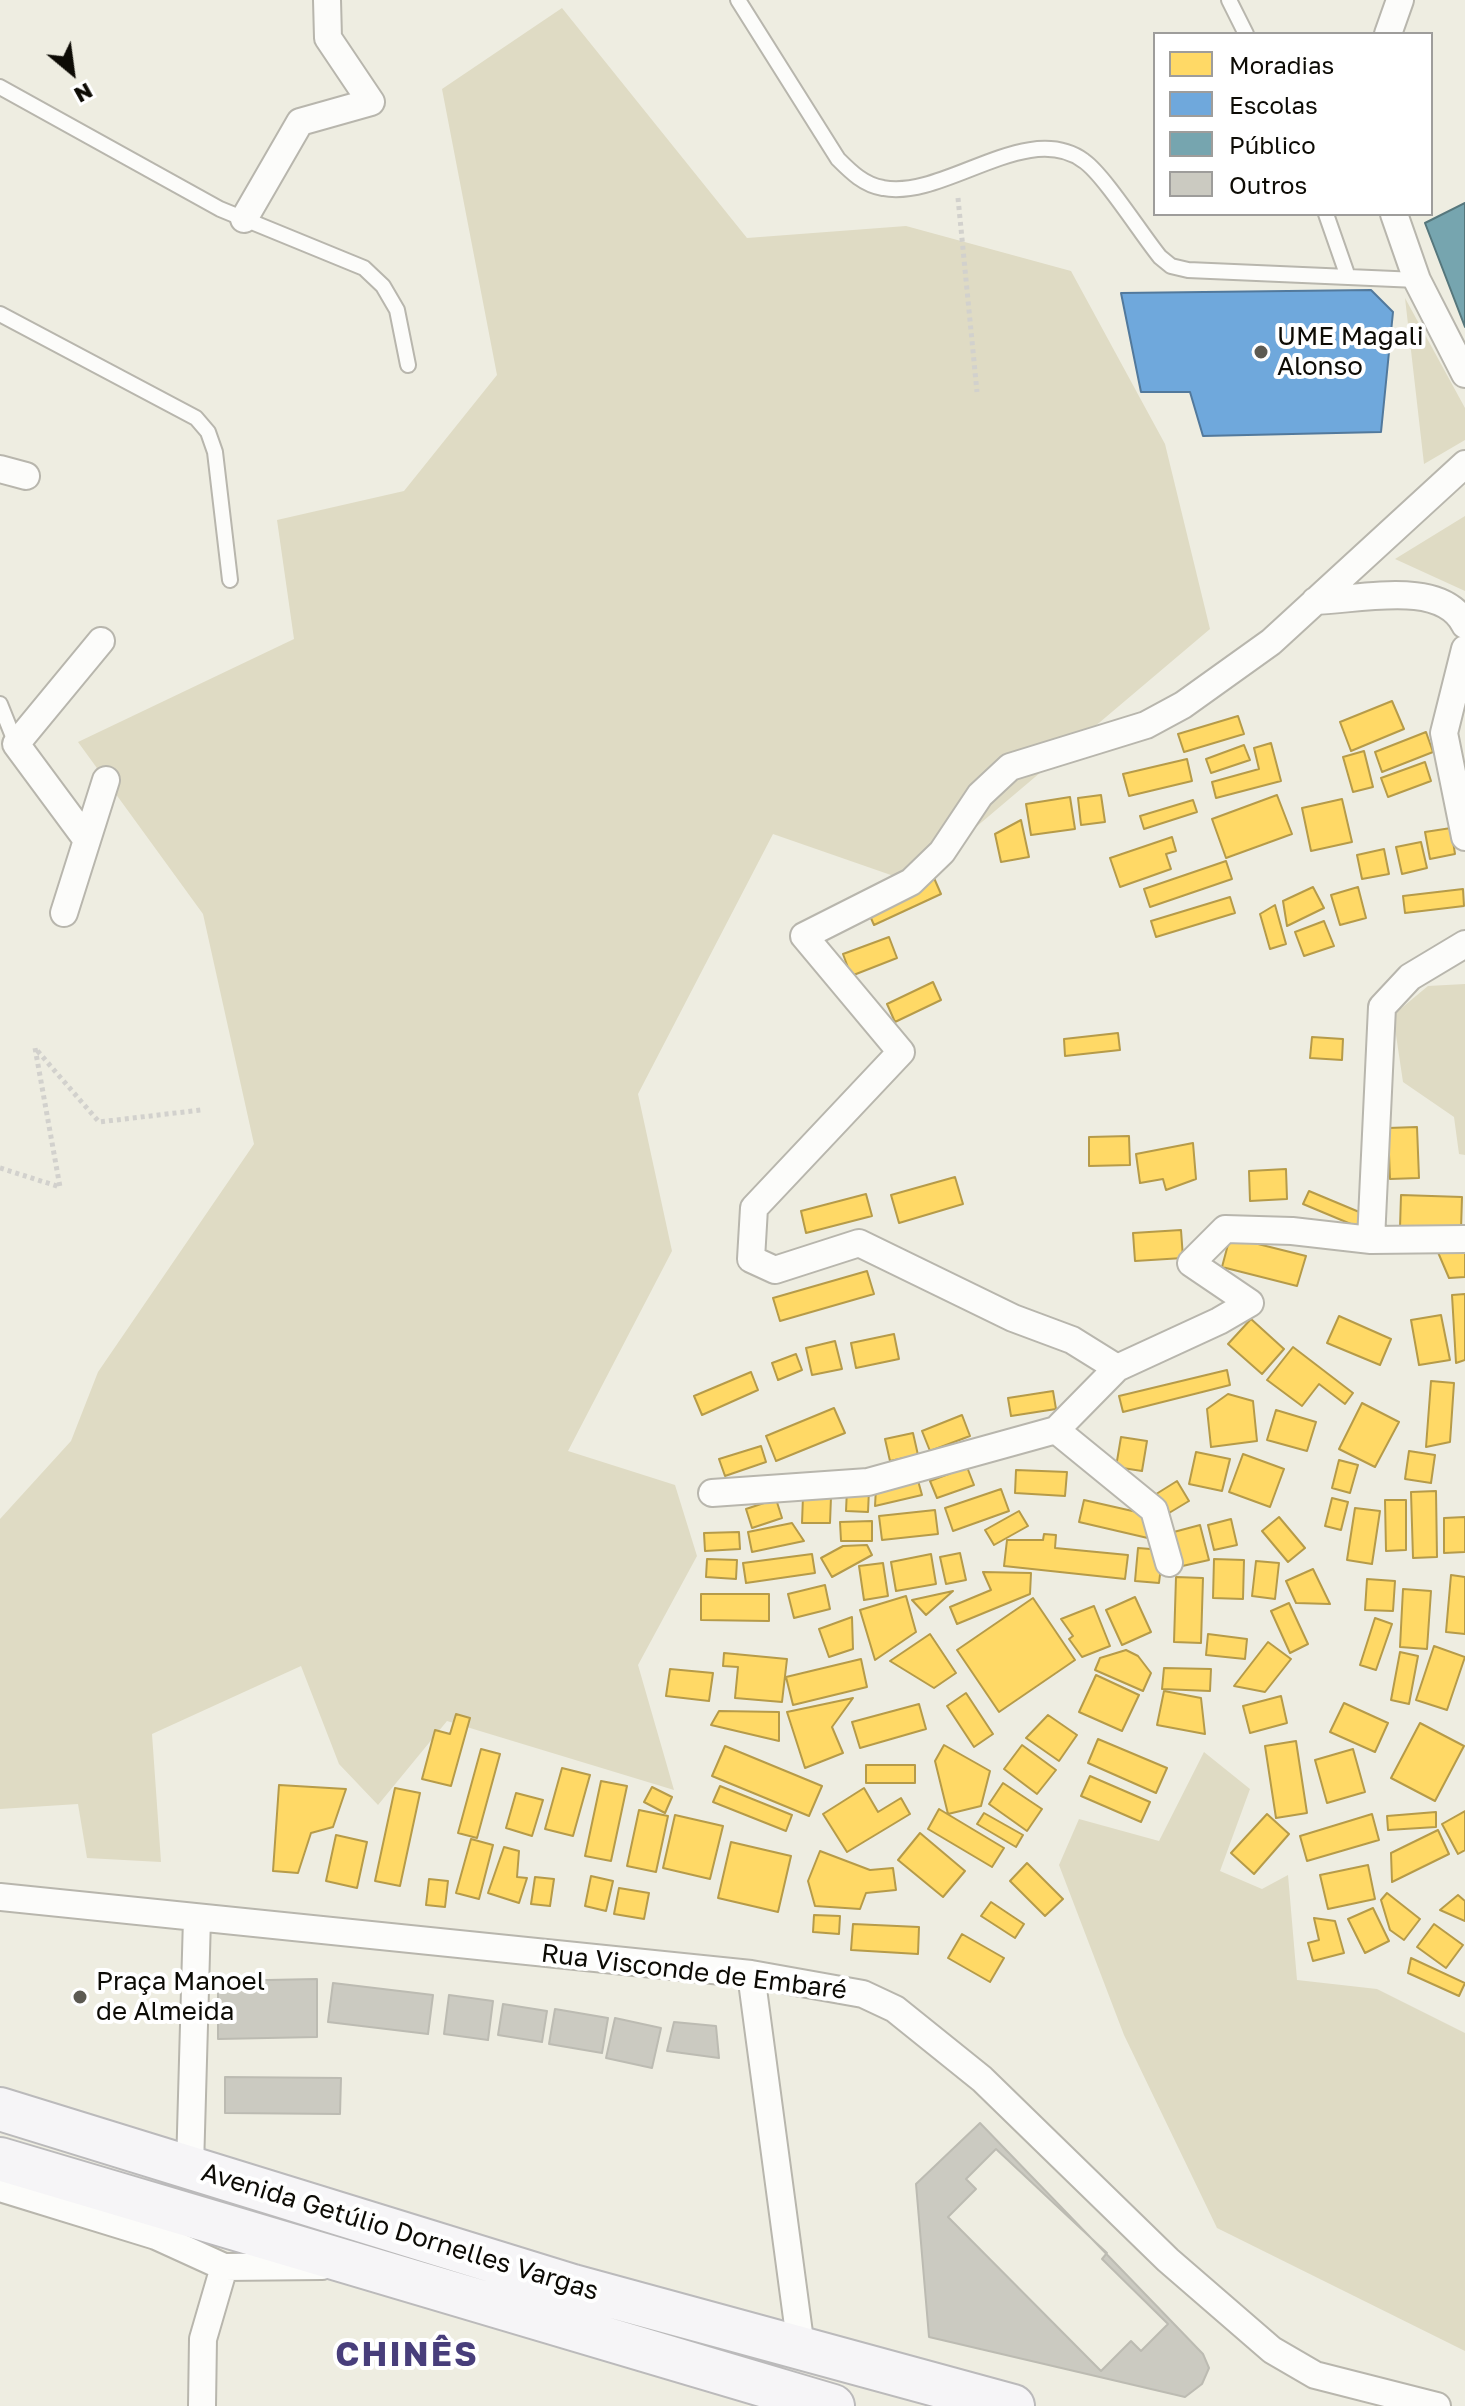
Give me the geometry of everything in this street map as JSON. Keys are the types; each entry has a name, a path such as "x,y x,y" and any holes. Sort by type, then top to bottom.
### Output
{"main road":[{"name":"Avenida Getúlio Dornelles Vargas","path":"0,2109 573,2286 1013,2406"},
{"path":"0,2159 833,2406"}],"street":[{"path":"244,219 300,122 371,102 328,38 327,0"},
{"path":"1389,32 1400,0"},
{"path":"1395,216 1417,280 1465,374"},
{"path":"1117,1368 1072,1340 1013,1318 859,1243 775,1270 751,1259 754,1208 901,1052 804,936 911,882 942,852 980,795 1010,767 1146,725 1183,705 1271,642 1465,464"},
{"path":"1315,601 1399,595 1433,599 1459,612 1465,625"},
{"path":"87,840 16,744 101,641"},
{"path":"1465,649 1444,733 1465,837"},
{"path":"64,913 106,780"},
{"path":"1371,1240 1382,1007 1410,977 1465,944"},
{"path":"712,1493 868,1482 1056,1430 1117,1368 1219,1321 1250,1303 1191,1263 1225,1229 1292,1231 1371,1240 1465,1239"},
{"path":"1056,1430 1154,1510 1169,1563"},
{"name":"Rua Visconde de Embaré","path":"0,1897 751,1974 863,1994 895,2009 982,2079 1168,2260 1272,2350 1315,2375 1437,2406"},
{"path":"190,2167 197,1918"},
{"path":"751,1974 801,2348"},
{"path":"0,2188 156,2236 224,2267 355,2265"},
{"path":"202,2406 203,2339 224,2267"}],"lane":[{"path":"738,0 838,159 859,179 883,188 910,189 1020,152 1055,149 1084,161 1160,257 1171,266 1417,280"},
{"path":"1229,0 1245,32"},
{"path":"0,87 244,219 364,268 383,286 397,310 408,365"},
{"path":"1327,216 1348,277"},
{"path":"0,314 196,418 208,432 215,452 230,580"},
{"path":"0,704 16,744"}],"path":[{"path":"955,173 977,392"},
{"path":"0,1168 60,1187 35,1048 99,1122 201,1110"}],"shaded area":[{"path":"562,8 747,238 906,226 1071,271 1165,444 1210,629 911,882 773,834 638,1094 672,1251 568,1451 675,1485 697,1556 638,1665 674,1790 447,1721 378,1805 339,1764 301,1666 152,1734 161,1862 87,1858 78,1804 0,1809 0,1519 71,1441 98,1372 254,1144 203,914 78,742 294,639 277,520 404,491 497,375 442,89"},
{"path":"1405,298 1465,408 1465,440 1424,464"},
{"path":"1465,516 1465,591 1395,559"},
{"path":"1465,984 1465,1155 1459,1154 1454,1117 1403,1082 1393,1015 1428,986"},
{"path":"1204,1752 1250,1789 1220,1871 1262,1889 1288,1875 1297,1980 1377,1989 1465,2033 1465,2351 1217,2228 1124,2035 1059,1865 1079,1819 1159,1841"}],"building: Moradias":[{"path":"1392,701 1404,729 1351,751 1340,722"},
{"path":"1238,716 1244,734 1184,752 1178,734"},
{"path":"1426,732 1433,752 1382,772 1375,752"},
{"path":"1271,743 1281,781 1216,798 1212,782 1259,769 1254,748"},
{"path":"1244,745 1250,760 1211,773 1206,759"},
{"path":"1364,751 1373,787 1353,792 1343,757"},
{"path":"1187,759 1192,781 1129,796 1123,774"},
{"path":"1425,762 1431,781 1388,797 1381,778"},
{"path":"1101,795 1105,822 1081,825 1078,798"},
{"path":"1277,795 1292,834 1226,858 1212,819"},
{"path":"1070,797 1075,829 1031,835 1026,804"},
{"path":"1342,799 1352,842 1311,851 1302,808"},
{"path":"1193,800 1197,812 1144,829 1140,816"},
{"path":"1021,820 1029,857 1001,862 995,834"},
{"path":"1451,828 1455,854 1430,859 1425,832"},
{"path":"1172,837 1176,851 1166,854 1171,869 1120,887 1110,858"},
{"path":"1421,842 1427,868 1402,874 1396,847"},
{"path":"1384,849 1389,874 1362,879 1357,855"},
{"path":"1226,861 1232,879 1150,907 1144,889"},
{"path":"934,878 941,894 874,925 867,909"},
{"path":"1313,887 1324,908 1287,926 1283,901"},
{"path":"1358,887 1366,918 1340,925 1331,895"},
{"path":"1463,889 1464,906 1405,913 1403,896"},
{"path":"1230,897 1235,913 1156,937 1151,921"},
{"path":"1275,905 1286,944 1270,949 1260,914"},
{"path":"1324,921 1334,946 1304,956 1295,932"},
{"path":"889,937 897,958 851,976 843,954"},
{"path":"933,982 941,1000 895,1022 887,1004"},
{"path":"1118,1033 1120,1050 1065,1056 1064,1039"},
{"path":"1312,1037 1343,1039 1342,1060 1310,1058"},
{"path":"1417,1127 1419,1178 1390,1179 1388,1128"},
{"path":"1129,1136 1130,1165 1089,1166 1089,1137"},
{"path":"1193,1143 1196,1179 1166,1190 1163,1179 1140,1183 1136,1154"},
{"path":"1286,1169 1287,1199 1250,1201 1249,1171"},
{"path":"955,1177 963,1204 899,1223 891,1195"},
{"path":"1309,1191 1364,1214 1358,1227 1303,1204"},
{"path":"866,1194 872,1216 806,1233 801,1211"},
{"path":"1401,1195 1462,1197 1461,1230 1400,1228"},
{"path":"1181,1230 1183,1258 1135,1261 1133,1233"},
{"path":"1230,1237 1306,1256 1297,1286 1222,1267"},
{"path":"1465,1248 1465,1277 1449,1278 1437,1250"},
{"path":"867,1271 874,1294 780,1321 773,1298"},
{"path":"1465,1294 1465,1360 1456,1363 1452,1295"},
{"path":"1441,1315 1450,1360 1419,1365 1411,1320"},
{"path":"1339,1316 1391,1339 1380,1365 1327,1343"},
{"path":"1251,1319 1284,1349 1262,1374 1228,1344"},
{"path":"894,1334 899,1359 856,1368 851,1343"},
{"path":"835,1341 842,1369 812,1375 806,1348"},
{"path":"1293,1347 1353,1393 1345,1404 1319,1384 1302,1406 1267,1380"},
{"path":"796,1354 802,1370 778,1380 772,1363"},
{"path":"1227,1370 1230,1385 1123,1412 1119,1396"},
{"path":"751,1372 758,1390 702,1415 694,1396"},
{"path":"1431,1381 1454,1383 1450,1442 1426,1447"},
{"path":"1053,1391 1056,1409 1011,1416 1008,1398"},
{"path":"1228,1394 1253,1401 1257,1441 1211,1447 1207,1409"},
{"path":"1362,1403 1399,1422 1375,1467 1339,1449"},
{"path":"834,1408 845,1433 776,1461 766,1436"},
{"path":"1276,1410 1316,1422 1307,1451 1267,1440"},
{"path":"962,1415 970,1436 930,1451 922,1431"},
{"path":"913,1433 918,1455 890,1461 885,1439"},
{"path":"1121,1437 1147,1441 1142,1471 1116,1467"},
{"path":"761,1446 766,1462 725,1476 719,1459"},
{"path":"1409,1451 1435,1455 1431,1483 1405,1479"},
{"path":"1196,1452 1230,1459 1222,1491 1189,1484"},
{"path":"1243,1454 1284,1469 1270,1507 1229,1492"},
{"path":"1339,1460 1358,1465 1350,1493 1332,1488"},
{"path":"967,1467 974,1485 937,1498 930,1481"},
{"path":"1016,1470 1067,1472 1065,1496 1015,1493"},
{"path":"917,1477 922,1495 875,1506 876,1488"},
{"path":"1177,1481 1189,1501 1164,1516 1153,1496"},
{"path":"847,1489 869,1490 868,1512 846,1511"},
{"path":"1001,1489 1009,1511 953,1531 945,1508"},
{"path":"1436,1491 1437,1557 1413,1558 1411,1492"},
{"path":"803,1496 831,1497 830,1523 802,1523"},
{"path":"1332,1498 1348,1502 1341,1530 1325,1526"},
{"path":"776,1499 782,1518 752,1528 746,1509"},
{"path":"1084,1500 1150,1515 1152,1539 1079,1522"},
{"path":"1385,1500 1406,1500 1406,1550 1386,1551"},
{"path":"1355,1508 1380,1511 1372,1564 1347,1560"},
{"path":"935,1510 938,1534 882,1540 879,1516"},
{"path":"1019,1511 1028,1526 994,1545 985,1530"},
{"path":"1279,1517 1305,1548 1288,1562 1262,1531"},
{"path":"1465,1517 1465,1552 1444,1553 1444,1518"},
{"path":"1231,1519 1237,1545 1214,1550 1208,1525"},
{"path":"872,1521 872,1541 841,1541 840,1522"},
{"path":"792,1523 804,1541 752,1552 748,1532"},
{"path":"1200,1525 1209,1560 1178,1567 1170,1533"},
{"path":"739,1532 740,1549 705,1551 704,1533"},
{"path":"1044,1534 1056,1535 1055,1548 1128,1555 1125,1579 1004,1566 1007,1540 1043,1540"},
{"path":"867,1545 872,1555 832,1577 821,1558 843,1546"},
{"path":"1138,1548 1163,1550 1159,1583 1135,1581"},
{"path":"960,1553 966,1580 946,1584 940,1557"},
{"path":"812,1554 815,1573 746,1583 743,1563"},
{"path":"931,1554 936,1584 896,1591 891,1562"},
{"path":"707,1559 737,1560 736,1579 706,1577"},
{"path":"1214,1559 1244,1560 1243,1599 1213,1598"},
{"path":"1256,1561 1279,1563 1275,1599 1252,1596"},
{"path":"883,1563 888,1596 864,1600 859,1566"},
{"path":"1313,1569 1330,1604 1296,1603 1286,1581"},
{"path":"983,1572 1031,1573 1030,1594 957,1624 950,1607 991,1590"},
{"path":"1451,1575 1465,1577 1465,1634 1446,1632"},
{"path":"1176,1577 1203,1578 1201,1643 1174,1642"},
{"path":"1367,1579 1395,1581 1393,1611 1365,1610"},
{"path":"825,1585 830,1609 794,1618 788,1594"},
{"path":"1403,1589 1431,1591 1427,1649 1400,1647"},
{"path":"953,1591 926,1615 912,1600"},
{"path":"701,1594 769,1594 769,1621 701,1620"},
{"path":"906,1596 916,1632 875,1660 860,1610"},
{"path":"1135,1597 1151,1632 1122,1645 1106,1610"},
{"path":"1033,1598 1075,1660 999,1712 957,1650"},
{"path":"1289,1603 1308,1644 1290,1653 1271,1611"},
{"path":"1094,1606 1110,1646 1082,1657 1069,1639 1073,1636 1061,1619"},
{"path":"852,1617 853,1649 829,1657 819,1629"},
{"path":"1375,1618 1392,1624 1376,1670 1360,1665"},
{"path":"930,1634 956,1673 934,1688 890,1661"},
{"path":"1208,1634 1247,1639 1245,1659 1206,1655"},
{"path":"1268,1642 1291,1659 1265,1692 1234,1686"},
{"path":"1434,1646 1465,1657 1447,1710 1416,1700"},
{"path":"1126,1650 1138,1656 1151,1673 1143,1691 1095,1670 1100,1658"},
{"path":"1400,1652 1418,1656 1409,1704 1391,1700"},
{"path":"724,1653 787,1659 782,1702 735,1698 738,1667 723,1666"},
{"path":"861,1659 867,1687 793,1705 786,1677"},
{"path":"1164,1668 1211,1669 1210,1691 1162,1689"},
{"path":"670,1669 713,1673 709,1701 666,1696"},
{"path":"1096,1675 1139,1695 1122,1731 1079,1712"},
{"path":"1164,1691 1201,1698 1205,1734 1157,1725"},
{"path":"966,1693 993,1734 974,1747 947,1706"},
{"path":"1281,1696 1287,1723 1250,1733 1243,1706"},
{"path":"853,1698 832,1727 843,1753 805,1768 787,1712"},
{"path":"1344,1703 1388,1723 1375,1752 1330,1732"},
{"path":"919,1704 926,1729 860,1748 852,1722"},
{"path":"719,1711 779,1712 779,1741 711,1725"},
{"path":"456,1714 470,1718 451,1786 422,1779 435,1730 450,1734"},
{"path":"1048,1715 1077,1735 1059,1761 1026,1738"},
{"path":"1420,1723 1464,1746 1435,1801 1391,1778"},
{"path":"1098,1739 1167,1768 1156,1793 1088,1763"},
{"path":"1296,1741 1307,1813 1276,1818 1265,1746"},
{"path":"944,1745 990,1771 981,1806 948,1814 935,1761"},
{"path":"1022,1745 1056,1770 1037,1794 1004,1769"},
{"path":"725,1746 822,1786 809,1816 712,1776"},
{"path":"481,1749 500,1754 477,1838 458,1833"},
{"path":"1353,1749 1365,1792 1327,1803 1315,1760"},
{"path":"866,1765 915,1765 915,1783 866,1783"},
{"path":"562,1768 590,1775 573,1836 545,1829"},
{"path":"1090,1776 1150,1802 1141,1822 1081,1796"},
{"path":"601,1781 627,1786 611,1861 585,1856"},
{"path":"1003,1783 1042,1809 1027,1831 989,1804"},
{"path":"279,1785 346,1789 333,1827 311,1833 298,1873 273,1871"},
{"path":"720,1786 792,1815 786,1831 713,1802"},
{"path":"652,1787 672,1797 665,1813 644,1802"},
{"path":"395,1788 420,1793 400,1886 375,1881"},
{"path":"864,1788 878,1812 901,1798 910,1814 847,1852 823,1814"},
{"path":"516,1793 543,1800 532,1836 506,1828"},
{"path":"939,1809 1004,1848 992,1867 928,1829"},
{"path":"639,1810 668,1816 656,1872 627,1866"},
{"path":"1465,1811 1465,1850 1458,1854 1442,1824"},
{"path":"1436,1812 1436,1827 1388,1830 1387,1816"},
{"path":"984,1813 1023,1835 1016,1847 977,1824"},
{"path":"1267,1814 1289,1834 1254,1874 1231,1853"},
{"path":"1372,1814 1379,1840 1307,1861 1300,1836"},
{"path":"675,1815 723,1826 710,1879 663,1868"},
{"path":"1438,1830 1449,1854 1392,1882 1391,1853"},
{"path":"920,1833 965,1871 943,1897 898,1860"},
{"path":"336,1835 367,1842 357,1888 326,1881"},
{"path":"471,1839 493,1845 479,1899 456,1893"},
{"path":"731,1842 791,1856 778,1912 718,1898"},
{"path":"504,1847 519,1851 517,1877 527,1878 519,1903 488,1893"},
{"path":"820,1851 870,1870 893,1868 896,1890 866,1893 860,1909 815,1906 808,1881"},
{"path":"1027,1863 1063,1899 1045,1916 1010,1881"},
{"path":"1368,1865 1375,1899 1328,1909 1320,1875"},
{"path":"591,1876 613,1881 606,1911 585,1906"},
{"path":"535,1877 554,1879 550,1906 531,1904"},
{"path":"429,1879 448,1881 445,1907 426,1905"},
{"path":"619,1888 649,1893 644,1919 614,1914"},
{"path":"1387,1893 1420,1919 1404,1940 1390,1930 1381,1900"},
{"path":"1458,1895 1465,1901 1465,1921 1440,1910"},
{"path":"991,1902 1024,1924 1015,1938 981,1916"},
{"path":"1373,1908 1389,1941 1365,1953 1348,1919"},
{"path":"814,1915 840,1916 839,1934 813,1932"},
{"path":"1314,1918 1335,1921 1344,1953 1313,1961 1308,1943 1319,1940"},
{"path":"853,1924 919,1927 918,1954 851,1950"},
{"path":"1434,1924 1463,1945 1446,1968 1417,1947"},
{"path":"962,1934 1004,1958 990,1982 948,1958"},
{"path":"1411,1958 1465,1983 1459,1996 1408,1973"}],"building: Escolas":[{"name":"UME Magali Alonso","path":"1371,290 1393,312 1381,432 1203,436 1190,392 1141,392 1121,293"}],"building: Público":[{"path":"1465,203 1465,327 1425,223"}],"building: Outros":[{"path":"317,1979 317,2037 218,2039 218,1981"},
{"path":"333,1983 433,1995 428,2034 328,2022"},
{"path":"449,1995 493,2001 488,2040 444,2034"},
{"path":"503,2004 547,2011 542,2042 498,2035"},
{"path":"555,2009 608,2018 602,2053 549,2044"},
{"path":"615,2018 661,2028 652,2068 606,2058"},
{"path":"674,2022 716,2026 719,2058 667,2051"},
{"path":"225,2077 341,2078 340,2114 225,2113"},
{"path":"980,2123 1203,2354 1209,2368 1202,2384 1185,2397 929,2337 916,2184"},
{"path":"996,2149 1107,2253 1102,2259 1168,2324 1141,2351 1131,2341 1101,2371 948,2217 976,2189 966,2179"}],"place":[{"name":"UME Magali Alonso","path":"1261,352"},
{"name":"Praça Manoel de Almeida","path":"80,1997"}],"district":[{"name":"CHINÊS","path":"407,2355"}]}
